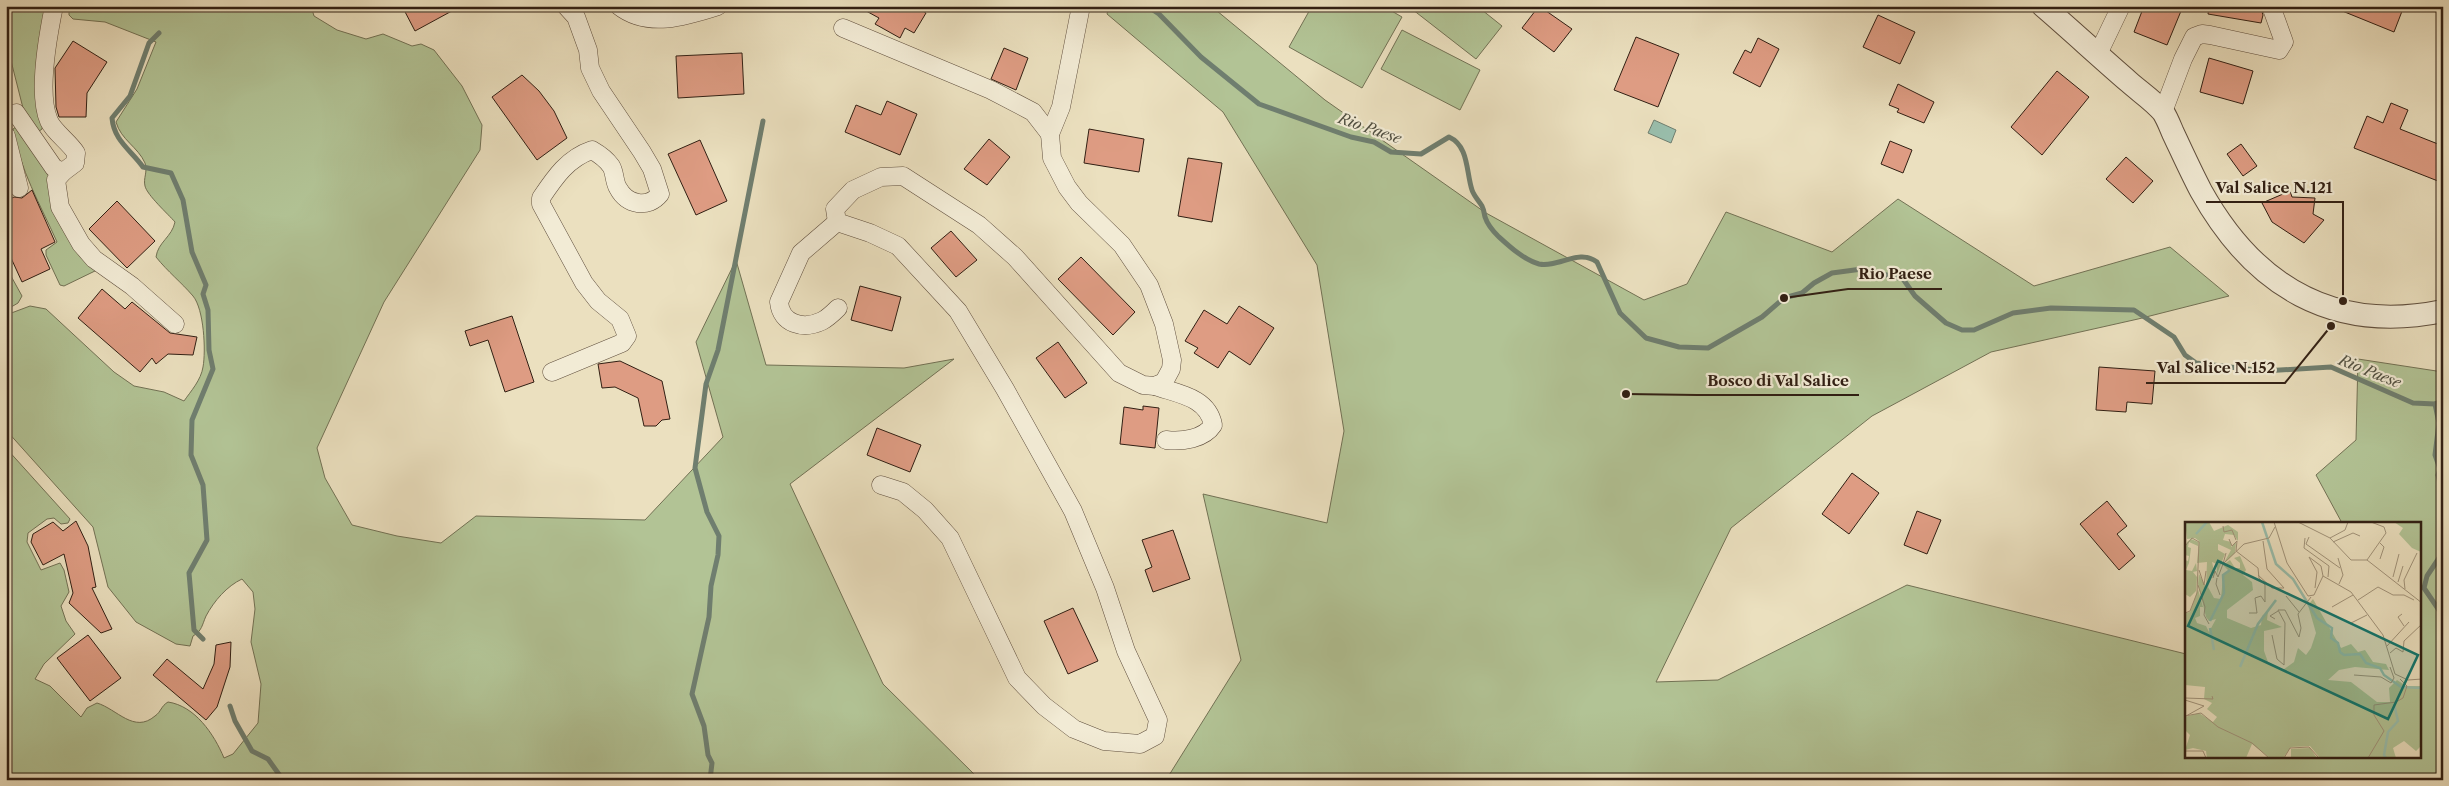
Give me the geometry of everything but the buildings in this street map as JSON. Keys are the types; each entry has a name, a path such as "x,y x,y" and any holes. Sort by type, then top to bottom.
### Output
{"street":[{"path":"54,6 45,64 46,110 50,123 70,144 77,158 75,163 56,180 60,207 81,244 94,259 132,286 175,324"},
{"path":"552,372 622,343 627,336 620,319 598,301 584,283 541,204 541,198 567,164 579,155 592,150 611,166 618,189 628,200 644,205 654,201 660,194 652,169 601,91 590,68 588,50 576,17 566,6"},
{"path":"620,6 641,17 666,19 718,6"},
{"path":"1081,6 1061,107 1050,134 1052,158 1067,187 1079,203 1122,246 1150,286 1164,324 1172,360 1168,377 1155,386"},
{"path":"2043,6 2163,112 2201,190 2220,222 2243,250 2269,276 2306,299 2355,315 2426,315 2443,311"},
{"path":"2098,54 2121,6"},
{"path":"2163,112 2183,59 2194,37 2202,34 2210,35 2280,50 2284,42 2271,6"},
{"path":"843,28 991,90 1033,112 1050,134"},
{"path":"6,116 16,113 54,168 63,172"},
{"path":"6,136 19,188"},
{"path":"836,222 835,210 853,190 881,177 903,176 986,231 1015,257 1118,373 1134,382 1155,386 1198,401 1212,419 1213,425 1203,434 1182,441 1166,440"},
{"path":"836,222 801,253 779,302 780,310 785,318 795,324 808,326 824,321 838,308"},
{"path":"836,222 870,233 898,246 958,311 1005,389 1073,511 1105,588 1126,651 1158,720 1155,736 1140,744 1104,741 1074,728 1044,706 1016,678 950,538 925,510 903,492 881,485"}],"shaded area":[{"path":"6,6 46,6 43,123 42,129 38,132 24,112 6,41"},
{"path":"69,6 311,6 314,16 337,30 366,39 383,34 412,46 421,44 434,50 462,86 482,125 480,150 384,302 317,448 325,478 352,525 397,536 441,543 476,516 645,520 723,437 696,342 736,260 766,365 904,368 954,359 790,484 883,684 977,777 1012,780 6,780 6,448 70,519 68,523 61,524 54,518 47,519 28,533 27,542 41,570 60,563 64,570 69,592 61,606 66,621 75,634 44,664 35,679 50,686 81,717 87,708 97,703 126,719 140,722 147,721 155,716 168,702 178,705 187,709 202,722 215,740 224,758 233,754 258,723 261,684 251,642 255,609 253,592 242,579 226,590 213,605 200,630 193,636 190,646 176,644 136,622 108,587 93,527 6,430 6,315 30,306 46,309 114,372 134,386 164,392 184,401 198,381 203,367 203,330 197,302 156,257 159,247 171,232 175,222 147,190 145,186 145,163 122,134 116,122 137,89 156,42 105,22 73,19 69,15"},
{"path":"1109,6 1211,6 1325,100 1486,213 1644,300 1687,284 1726,212 1832,252 1898,199 2034,286 2170,247 2229,296 2138,319 1991,352 1872,416 1731,528 1656,682 1718,680 1907,585 2185,654 2185,758 2422,758 2422,522 2341,522 2316,475 2356,440 2358,359 2443,372 2443,780 1166,780 1241,660 1203,494 1327,523 1344,431 1317,265 1223,112 1107,14"},
{"path":"1312,6 1383,6 1402,17 1362,88 1289,47"},
{"path":"1408,6 1477,6 1502,26 1476,59"},
{"path":"1402,30 1480,70 1460,110 1381,69"},
{"path":"1654,120 1676,130 1671,143 1648,133"},
{"path":"16,127 48,169 51,200 97,270 64,286 60,285 46,255 46,250 57,242 20,159 13,129"},
{"path":"6,267 22,296 18,303 6,310"}],"waterway":[{"name":"Rio Paese","path":"1147,6 1159,14 1201,57 1259,104 1351,137 1374,142 1391,152 1421,154 1449,137 1455,141 1463,153 1473,192 1484,210 1487,222 1498,236 1522,256 1539,264 1583,257 1597,262 1620,313 1646,338 1679,347 1708,348 1762,317 1784,298 1802,293 1814,283 1832,273 1862,269 1903,279 1915,296 1946,323 1962,330 1974,330 2013,313 2051,308 2134,310 2174,337 2185,355 2196,363 2264,371 2331,367 2413,403 2435,404 2443,400"},
{"path":"159,33 149,43 130,96 112,118 116,133 143,167 171,173 183,200 192,252 206,285 203,294 208,310 209,350 213,369 192,420 191,455 203,485 207,540 189,573 194,630 203,639"},
{"path":"710,780 712,763 708,755 704,726 692,694 709,617 711,586 718,555 719,536 707,512 695,468 706,384 718,350 763,121"},
{"path":"2435,404 2439,423 2435,455 2440,469 2438,475 2443,496"},
{"path":"2443,552 2427,576 2424,588 2443,616"},
{"path":"230,706 235,721 252,751 268,759 283,780"}],"place":[{"name":"Rio Paese","path":"1784,298"},
{"name":"Val Salice N.121","path":"2343,301"},
{"name":"Val Salice N.152","path":"2331,326"},
{"name":"Bosco di Val Salice","path":"1626,394"}]}
